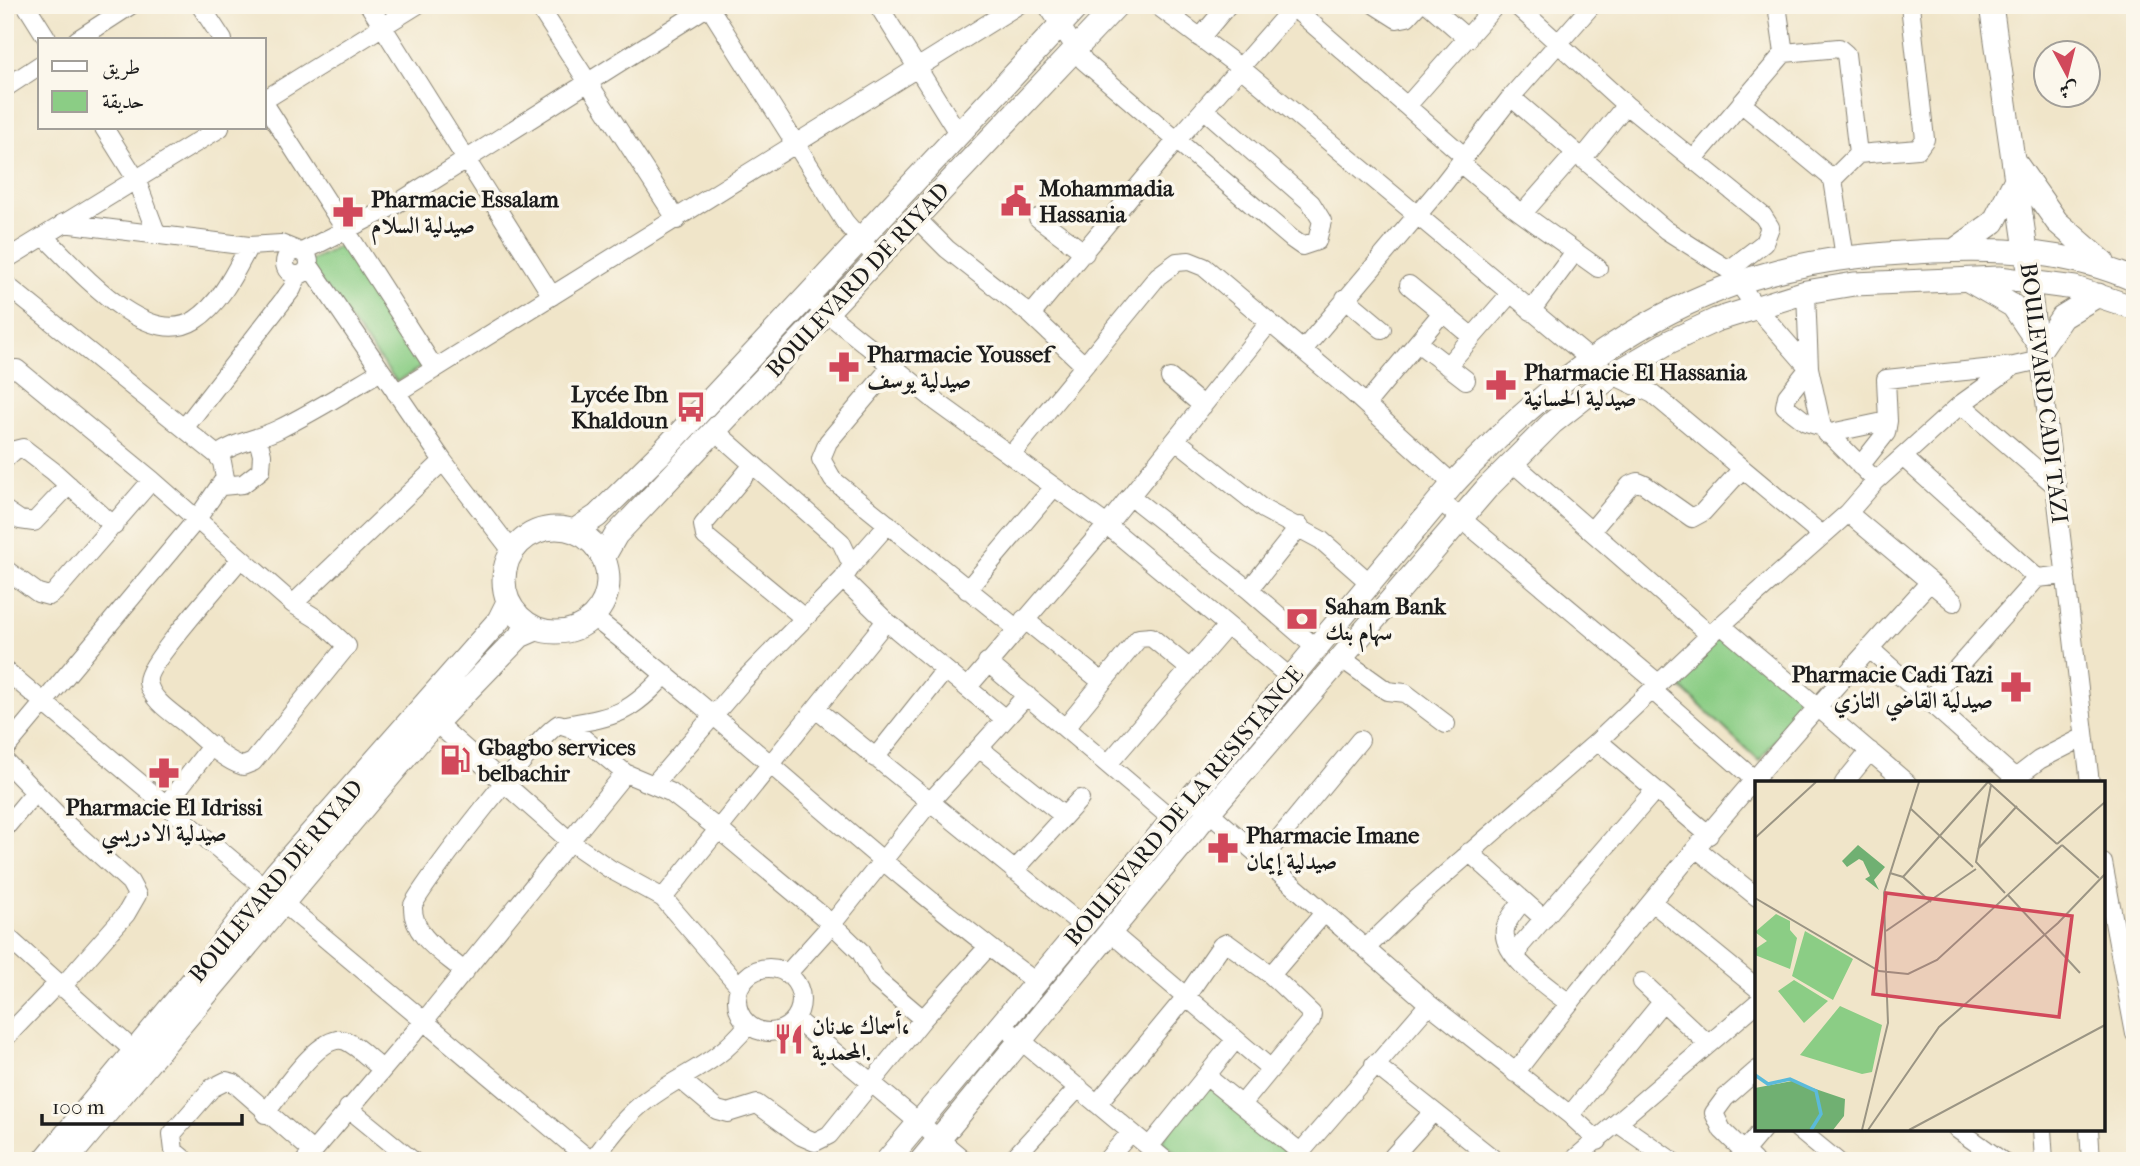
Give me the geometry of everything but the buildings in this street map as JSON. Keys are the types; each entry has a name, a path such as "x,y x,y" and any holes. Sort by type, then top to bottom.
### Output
{"main road":[{"name":"BOULEVARD DE RIYAD","path":"574,531 597,516 660,453 1079,5"},
{"name":"BOULEVARD DE RIYAD","path":"603,558 616,535 1117,5"},
{"name":"BOULEVARD CADI TAZI","path":"1991,5 2031,281"},
{"path":"1955,250 1994,222 2014,169"},
{"path":"2014,169 2057,222 2113,271"},
{"name":"BOULEVARD DE LA RESISTANCE","path":"887,1161 919,1122 1110,932 1292,679 1446,492 1513,422 1591,360 1734,277 1770,273 1845,258 1955,250 2027,252 2056,255 2135,280"},
{"path":"1965,278 2013,306 2039,351 2062,317 2098,295"},
{"name":"BOULEVARD DE LA RESISTANCE","path":"921,1161 1010,1031 1036,982 1172,819 1200,805 1340,658 1512,462 1552,423 1613,375 1669,342 1755,306 1806,292 1854,284 1965,278 2031,281 2076,288 2135,308"},
{"path":"546,528 574,531 594,544 603,558 608,583 601,607 593,617 566,631 536,629 524,622 508,602 503,576 512,551 521,541 546,528"},
{"name":"BOULEVARD DE RIYAD","path":"44,1161 265,888 499,620 508,602"},
{"name":"BOULEVARD DE RIYAD","path":"66,1161 435,722 520,636 536,629"}],"street":[{"path":"26,5 47,38"},
{"path":"80,38 131,5"},
{"path":"200,5 222,38"},
{"path":"369,5 552,296"},
{"path":"266,101 417,5"},
{"path":"538,5 677,220"},
{"path":"878,5 958,133"},
{"path":"396,393 795,147 1018,5"},
{"path":"1047,5 1059,27 1084,61 1303,246 1317,242 1322,221 1311,203 1205,110"},
{"path":"1200,38 1228,5"},
{"path":"1376,5 1397,19 1407,17 1418,5"},
{"path":"1429,5 1468,39"},
{"path":"1407,106 1496,5"},
{"path":"1516,5 1626,105 1750,205 1769,227 1764,243 1734,277"},
{"path":"1303,350 1418,215 1511,97 1592,5"},
{"path":"1777,5 1784,53"},
{"path":"1833,180 1858,154 1918,149 1923,145 1925,139 1910,5"},
{"path":"184,427 292,289 300,263 338,236 466,159 708,6 795,147 858,239 878,260"},
{"path":"1158,6 1242,69 1591,360"},
{"path":"1031,315 1294,6 1523,213 1598,268"},
{"path":"1693,160 1784,53 1844,50 1858,154"},
{"path":"5,88 38,66"},
{"path":"1511,97 1666,230 1734,277 1755,306 1809,368"},
{"path":"1741,103 1833,180 1845,258"},
{"path":"1523,213 1626,105"},
{"path":"266,106 338,236 435,369"},
{"path":"105,130 136,179 157,235"},
{"path":"5,260 217,130"},
{"path":"916,218 947,249 1031,315 1084,365"},
{"path":"1038,218 1085,253"},
{"path":"63,223 252,245 300,263 337,305 443,461 512,551"},
{"path":"44,236 124,309 139,319 165,327 185,325 204,313 228,286 252,245"},
{"path":"1531,311 1574,253"},
{"path":"1012,454 1158,276 1177,262 1189,261 1205,267 1366,404 1446,492 1463,517 1655,687 1756,781 1869,648 1929,583"},
{"name":"BOULEVARD CADI TAZI","path":"2031,281 2090,781"},
{"path":"5,284 217,455 224,470 222,485 197,519 5,749"},
{"path":"1409,285 1471,336"},
{"path":"1806,292 1809,368 1824,430"},
{"path":"1447,366 1510,293"},
{"path":"806,296 892,366 1107,525 1292,679"},
{"path":"1345,298 1382,329"},
{"path":"1366,404 1441,314"},
{"path":"967,688 1107,525 1269,323"},
{"path":"1418,343 1466,380"},
{"path":"1366,948 1469,852 1598,741 1716,630 1848,513 1877,481 1961,404 2039,351"},
{"path":"892,366 828,442 821,459 833,480 967,590 1102,682"},
{"path":"1860,466 1886,433 1886,379 2014,366"},
{"path":"1809,368 1787,396 1785,406 1806,422 1824,430 1877,481"},
{"path":"5,370 17,369 152,480 293,604 343,640 347,646 345,653 253,762 243,766 236,764 212,746 159,702 148,684 148,677 168,646 240,559"},
{"path":"217,455 236,444 258,439 381,371"},
{"path":"1613,375 1653,394 1822,536"},
{"path":"1170,378 1203,406"},
{"path":"1961,404 2057,487"},
{"path":"1824,430 1888,421"},
{"path":"714,430 841,542 848,572 886,621 1005,719"},
{"path":"222,485 243,484 261,470 262,455 258,439"},
{"path":"1176,440 1263,509 1300,526 1321,540 1370,583"},
{"path":"5,459 15,450 23,448 114,526"},
{"path":"1903,457 2037,578"},
{"path":"293,604 443,461"},
{"path":"1512,462 1592,530 1819,709 1905,781"},
{"path":"753,465 709,517 703,531 705,536 804,618"},
{"path":"1592,530 1630,485 1645,485 1692,518 1703,512 1741,470"},
{"path":"5,569 31,589 48,596 114,526 152,480"},
{"path":"5,510 20,520 34,522 69,485"},
{"path":"967,590 1054,487"},
{"path":"1130,496 1249,590 1317,649"},
{"path":"1848,513 1954,602"},
{"path":"655,783 714,714 848,572 888,524"},
{"path":"1249,590 1300,526"},
{"path":"1927,702 2037,578 2066,575"},
{"path":"593,617 714,714 769,765 883,862 1036,982"},
{"path":"663,898 886,621"},
{"path":"1108,764 1227,626"},
{"path":"1065,728 1134,642 1145,636 1156,640 1190,669"},
{"path":"1869,648 2012,780 2039,760 2084,737"},
{"path":"1340,658 1387,691 1405,693 1446,723"},
{"path":"987,662 1172,819"},
{"path":"5,670 592,1161 634,1111 680,1079 720,1056 748,1026"},
{"path":"875,758 945,670"},
{"path":"465,972 416,930 412,918 413,905 505,782 549,731 559,724 566,725 620,714 642,701 666,674"},
{"path":"787,974 832,924 929,803 1027,695"},
{"path":"816,709 1083,926"},
{"path":"435,722 572,843 610,870 663,898 739,986"},
{"path":"566,725 625,773 655,783 717,828 832,924 860,951 877,980 923,1019"},
{"path":"1263,858 1360,740"},
{"path":"1598,741 1709,835"},
{"path":"166,805 212,746"},
{"path":"979,748 1064,816"},
{"path":"1846,781 1870,751"},
{"path":"5,761 130,882 137,895 127,914 5,1038"},
{"path":"186,1161 174,1151 172,1134 219,1082 234,1083 309,1156 572,843 625,773"},
{"path":"1515,1073 1569,1003 1755,782"},
{"path":"1517,957 1520,946 1655,790"},
{"path":"5,828 35,792"},
{"path":"1014,871 1080,799"},
{"path":"1200,805 1429,1004 1570,1115 1598,1141"},
{"path":"1697,849 1755,894"},
{"path":"1469,852 1544,919"},
{"path":"2105,874 2135,1034"},
{"path":"1523,900 1506,924 1504,933 1525,968 1569,1003"},
{"path":"1653,903 1755,986"},
{"path":"1271,975 1324,913"},
{"path":"1110,932 1271,1069"},
{"path":"5,935 134,1051"},
{"path":"1097,1104 1185,998 1221,946 1227,943 1271,975 1312,1014 1311,1020 1243,1103"},
{"path":"680,1079 717,1110 728,1113 757,1104 801,1136 815,1142 830,1135 923,1019 988,947"},
{"path":"767,968 787,974 800,992 800,1009 795,1019 783,1029 772,1032 748,1026 736,1003 739,986 756,971 767,968"},
{"path":"1642,982 1708,1044"},
{"path":"1570,1115 1663,1001"},
{"path":"1206,1076 1243,1103 1297,1156 1374,1064 1429,1004"},
{"path":"1572,1161 1619,1124 1755,1005"},
{"path":"795,1019 965,1161"},
{"path":"1010,1031 1166,1161"},
{"path":"265,1114 319,1047 338,1040 346,1041 381,1068"},
{"path":"1149,1147 1235,1040"},
{"path":"1374,1064 1496,1161"},
{"path":"1755,1072 1725,1098 1714,1113 1722,1130 1744,1158 1762,1131"},
{"path":"1011,1161 1079,1087"},
{"path":"348,1108 413,1161"},
{"path":"1389,1161 1433,1112"},
{"path":"1619,1124 1672,1161"},
{"path":"1800,1131 1837,1161"},
{"path":"1961,1131 2002,1161"},
{"path":"2042,1131 2045,1161"},
{"path":"2089,1131 2091,1161"},
{"path":"1106,1161 1131,1132"}],"green space":[{"path":"349,241 426,364 397,382 306,263"},
{"path":"1725,630 1806,701 1759,761 1671,678"},
{"path":"1206,1084 1286,1148 1276,1161 1186,1161 1161,1141"}],"place":[{"name":"Mohammadia Hassania","path":"1016,201"},
{"name":"Pharmacie Essalam صيدلية السلام","path":"348,212"},
{"name":"Pharmacie Youssef صيدلية يوسف","path":"844,367"},
{"name":"Pharmacie El Hassania صيدلية الحسانية","path":"1501,385"},
{"name":"Lycée Ibn Khaldoun","path":"691,407"},
{"name":"Saham Bank سهام بنك","path":"1302,619"},
{"name":"Pharmacie Cadi Tazi صيدلية القاضي التازي","path":"2016,687"},
{"name":"Gbagbo services belbachir","path":"455,760"},
{"name":"Pharmacie El Idrissi صيدلية الادريسي","path":"164,773"},
{"name":"Pharmacie Imane صيدلية إيمان","path":"1223,848"},
{"name":"أسماك عدنان، المحمدية.","path":"789,1039"}]}
